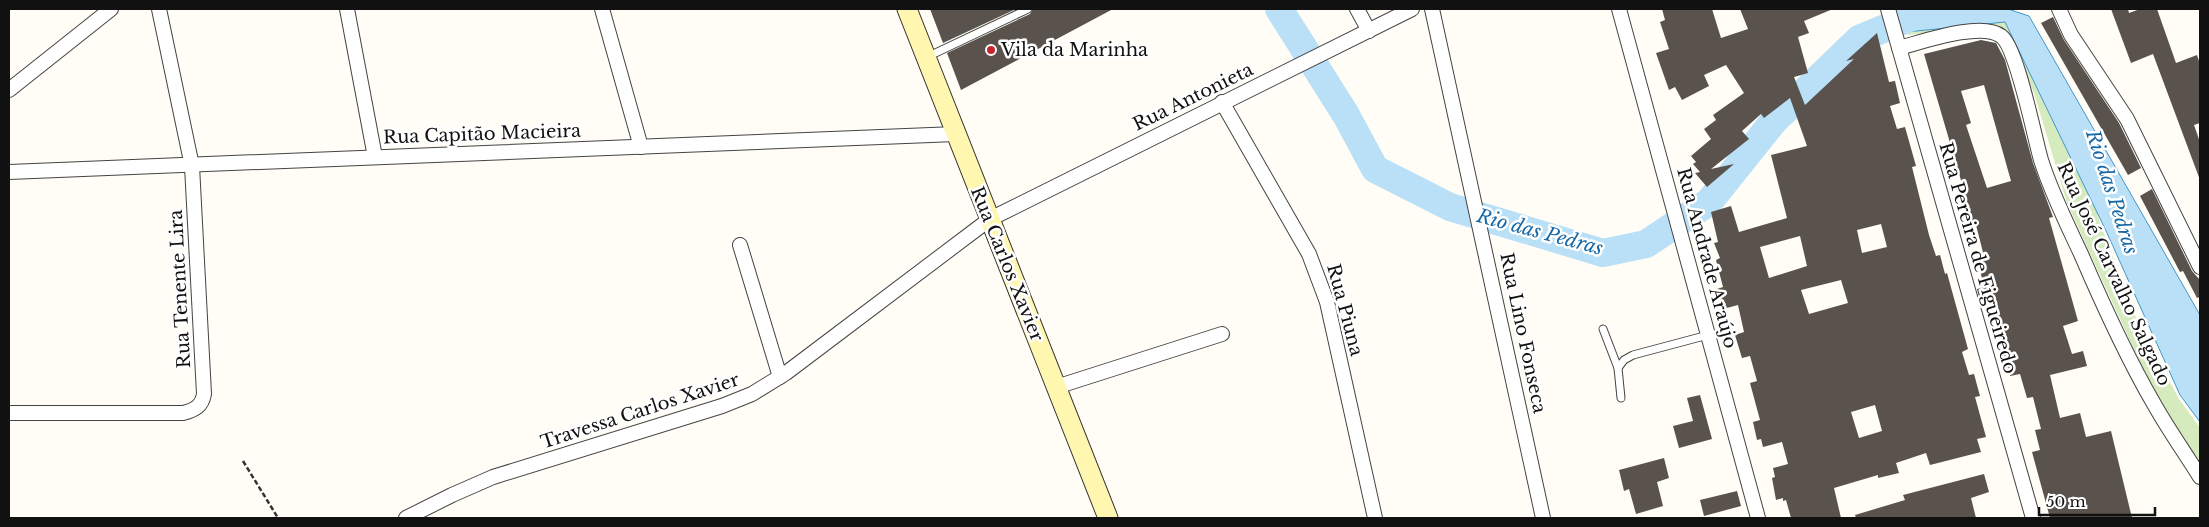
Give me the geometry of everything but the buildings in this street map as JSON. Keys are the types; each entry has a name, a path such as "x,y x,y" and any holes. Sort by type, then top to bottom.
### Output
{"street":[{"path":"9,90 111,9"},
{"name":"Rua Tenente Lira","path":"9,413 183,413 197,408 202,401 204,394 192,166 159,9"},
{"path":"347,9 375,157"},
{"path":"602,9 641,147"},
{"name":"Rua Carlos Xavier","path":"907,9 1108,518"},
{"path":"1357,9 1369,31"},
{"name":"Rua Antonieta","path":"990,219 1412,9"},
{"name":"Rua Lino Fonseca","path":"1432,9 1543,518"},
{"name":"Rua Andrade Araújo","path":"1619,9 1758,518"},
{"path":"2059,9 2071,35 2127,119 2200,267"},
{"name":"Rua Pereira de Figueiredo","path":"1890,15 2033,518"},
{"name":"Rua José Carvalho Salgado","path":"1897,44 1976,31 1990,31 2000,35 2008,42 2017,66 2041,162 2064,218 2102,301 2153,403 2200,477"},
{"name":"Rua Piuna","path":"1222,102 1309,254 1318,276 1327,302 1375,518"},
{"name":"Rua Capitão Macieira","path":"9,172 956,134"},
{"name":"Travessa Carlos Xavier","path":"406,518 452,494 493,477 722,406 752,394 780,377 990,219"},
{"path":"740,245 780,377"},
{"path":"1056,387 1222,334"}],"lane":[{"path":"926,58 1028,9"},
{"path":"1603,329 1618,368 1622,398"},
{"path":"1618,368 1624,360 1633,355 1708,335"}],"path":[{"path":"243,461 278,518"}],"green space":[{"path":"1937,13 2017,23 2073,124 2100,223 2134,314 2179,399 2200,428 2200,461 2157,400 2067,203 2034,93 2012,40 1992,24 1908,35 1905,23"}],"water":[{"path":"1920,9 2008,9 2029,16 2200,315 2200,422 2180,395 2107,233 2005,22 1907,32 1902,11"}],"waterway":[{"name":"Rio das Pedras","path":"1279,9 1346,115 1375,169 1450,207 1603,253 1646,244 1709,202 1773,122 1859,39 1931,9"}],"place":[{"name":"Vila da Marinha","path":"991,50"}]}
